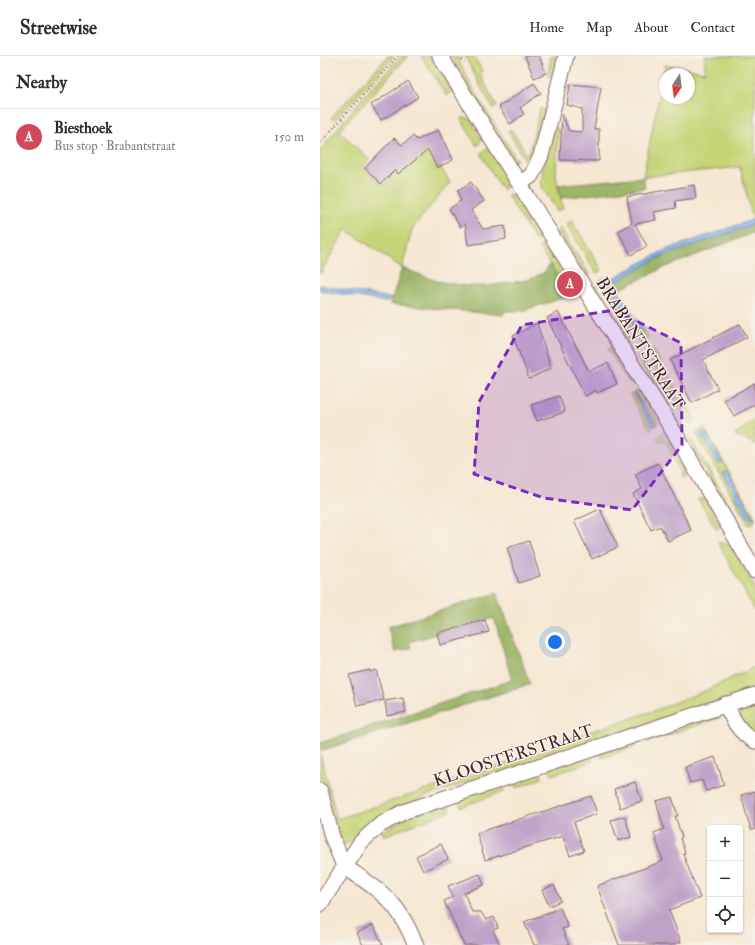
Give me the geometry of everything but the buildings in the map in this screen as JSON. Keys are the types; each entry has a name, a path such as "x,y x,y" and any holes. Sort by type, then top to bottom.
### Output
{"street":[{"name":"BRABANTSTRAAT","path":"440,56 677,437 755,571"},
{"path":"520,184 531,176 541,156 566,56"},
{"name":"KLOOSTERSTRAAT","path":"320,904 361,842 380,825 403,812 755,695"},
{"path":"726,704 733,720 747,737 755,741"},
{"path":"320,791 332,837 344,866 380,892 395,907 406,923 416,945"}],"path":[{"path":"320,143 398,56"}],"highlighted area":[{"path":"614,310 681,343 682,445 632,510 544,498 474,474 479,402 522,325"}],"green space":[{"path":"388,56 394,56 335,120 331,118"},
{"path":"402,56 408,56 339,131 370,160 363,167 382,186 426,145 450,182 412,229 402,268 346,229 320,274 320,150 363,97"},
{"path":"421,56 430,56 452,90 447,96"},
{"path":"451,56 456,56 478,98 517,160 514,161 462,78"},
{"path":"465,56 474,56 482,71 479,73 497,106 493,108"},
{"path":"551,56 561,56 555,75 548,77"},
{"path":"705,56 755,56 755,219 753,220 740,167 643,177 659,96 659,104 695,104 695,70 705,72"},
{"path":"665,65 682,68 664,68"},
{"path":"540,109 546,110 536,154 527,163 508,131 511,129 528,156"},
{"path":"461,119 470,119 482,139 477,146"},
{"path":"552,128 558,129 556,176 563,209 557,211 540,184"},
{"path":"486,149 489,149 507,178 504,189 502,189 482,156 481,153"},
{"path":"643,177 645,188 561,198 558,185"},
{"path":"518,194 533,220 523,221 508,197 508,195"},
{"path":"572,221 602,270 596,273 566,224"},
{"path":"534,222 541,234 536,241 524,223"},
{"path":"755,224 755,232 661,269 618,290 611,278 613,278 613,280 670,253"},
{"path":"560,228 590,275 586,276 558,232"},
{"path":"549,245 551,250 549,252 560,269 559,271 577,293 573,298 571,298 539,247"},
{"path":"550,264 570,296 521,311 505,311 503,315 390,304 402,268 437,281 467,286 488,286 528,280 545,272"},
{"path":"607,277 608,280 611,278 642,331 640,325 648,337 640,343 600,280"},
{"path":"596,285 631,342 627,342 593,288"},
{"path":"612,347 634,382 630,384 608,349"},
{"path":"653,349 696,421 690,425 646,353"},
{"path":"640,355 683,426 681,428 638,359"},
{"path":"639,389 658,421 657,425 651,428 652,430 650,430 630,395","holes":["636,394 656,424 652,426 634,395"]},
{"path":"755,418 755,444 735,435"},
{"path":"704,428 755,517 755,521 749,525 696,433","holes":["727,470 753,517 752,519 748,517 724,474"]},
{"path":"665,431 686,465 683,477 681,478 679,474 681,473 665,440 660,442 657,437"},
{"path":"689,436 743,529 740,529 686,438"},
{"path":"698,499 705,499 720,524 717,530"},
{"path":"718,542 732,546 755,588 755,611"},
{"path":"497,593 530,684 320,751 320,743 512,680 494,618 409,642 411,648 395,652 388,627"},
{"path":"755,667 755,689 429,795 412,802 364,830 349,843 342,843 328,810 320,776 320,753 337,819 554,748 553,744 656,710 702,692"},
{"path":"755,700 755,735 739,717 742,708"},
{"path":"712,715 721,717 647,742 646,737"},
{"path":"634,741 636,746 602,758 600,752"},
{"path":"591,755 592,761 552,775 549,768"},
{"path":"540,772 542,778 516,788 513,780"},
{"path":"502,784 504,791 461,807 458,798"},
{"path":"447,801 450,811 384,836 382,832 412,814"}],"water":[{"path":"755,219 755,224 660,257 617,281 613,280 613,278 665,250"},
{"path":"320,285 391,299 386,302 320,290"},
{"path":"613,285 640,325 642,331 641,333 639,333 612,291 610,286"},
{"path":"634,394 636,394 656,425 652,426"},
{"path":"705,432 723,463 719,464 700,433"},
{"path":"727,470 753,517 752,519 748,517 724,474"}],"place":[{"name":"Biesthoek","path":"570,284"}]}
